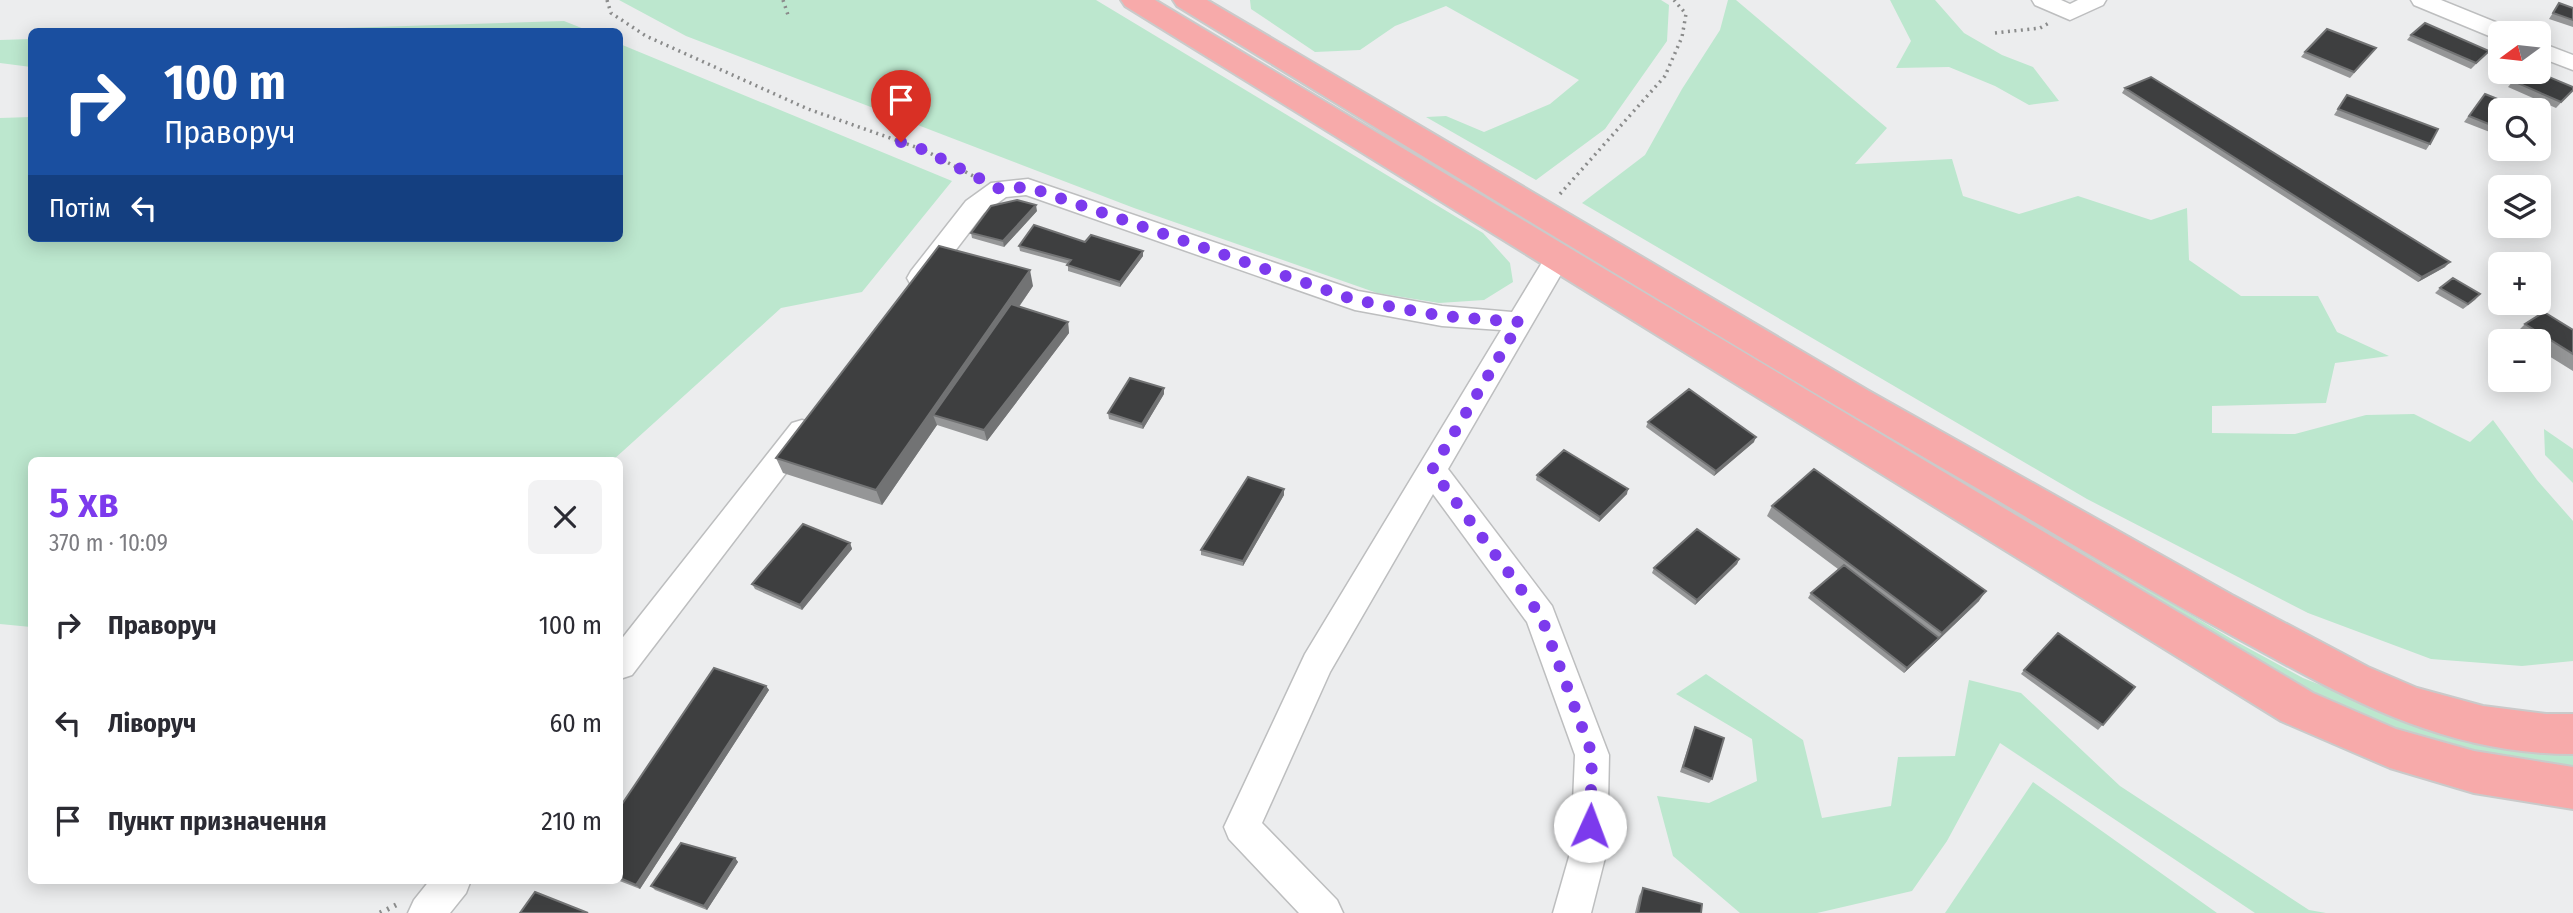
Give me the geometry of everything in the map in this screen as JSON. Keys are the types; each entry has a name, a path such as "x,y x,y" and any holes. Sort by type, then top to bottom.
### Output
{"main road":[{"path":"1136,0 2297,707 2390,748 2474,772 2573,788"},
{"path":"1187,0 1856,401 2217,607 2353,680 2410,706 2483,726 2546,734 2573,734"}],"street":[{"path":"2043,0 2070,13 2095,0"},
{"path":"2422,0 2488,27"},
{"path":"2552,54 2573,63"},
{"path":"907,295 975,208 1000,189 1028,187 1355,300 1442,316 1520,322"},
{"path":"1324,913 1242,827 1317,664 1558,257"},
{"path":"623,661 814,415"},
{"path":"1432,470 1541,616 1592,754 1589,850 1572,913"},
{"path":"427,913 450,884"}],"path":[{"path":"607,0 611,13 646,36 808,109 924,150 1000,189"},
{"path":"783,0 788,15"},
{"path":"1543,212 1664,76 1682,37 1686,14 1674,0"},
{"path":"1995,33 2040,28 2070,13"}],"green space":[{"path":"619,0 1096,0 1483,233 1510,263 1513,282 1484,300 1439,303 1377,293 1134,208 686,36"},
{"path":"1250,0 1661,0 1669,5 1667,41 1605,129 1536,180 1426,117 1446,116 1484,132 1550,104 1579,80 1446,6 1395,26 1360,50 1315,52 1251,9"},
{"path":"1728,0 1736,0 1887,128 1855,164 1952,159 1963,196 2019,214 2078,196 2151,220 2187,208 2189,260 2241,296 2318,296 2337,332 2389,356 2335,363 2326,403 2212,406 2212,433 2295,434 2366,415 2414,414 2470,442 2493,420 2537,480 2573,521 2573,661 2522,666 2431,659 2308,613 2087,499 1582,203 1645,155 1682,89 1720,30"},
{"path":"1890,0 1935,0 1964,33 2002,55 2033,67 2059,101 2029,105 1995,86 1949,67 1896,68 1911,41"},
{"path":"564,21 582,28 344,28"},
{"path":"28,39 28,67 0,63 0,40"},
{"path":"623,45 952,181 862,292 781,308 616,457 28,457 28,627 0,624 0,118 28,117 28,242 623,242"},
{"path":"1619,275 2235,641 2303,678 2399,716 2573,752 2573,767 2519,762 2408,736 2301,690 1616,277"},
{"path":"2544,429 2573,449 2573,483 2545,455"},
{"path":"1706,674 1803,740 1822,818 1891,806 1898,757 1955,756 1969,680 2021,693 2120,786 2309,910 2326,913 2255,913 2000,743 1947,841 1912,891 1817,913 1740,913 1673,856 1657,796 1709,803 1757,781 1752,739 1676,694"},
{"path":"2033,782 2217,913 1945,913"}],"building":[{"path":"2559,3 2573,8 2573,20 2553,13"},
{"path":"2425,23 2488,52 2476,63 2411,35"},
{"path":"2327,29 2376,48 2354,72 2305,52"},
{"path":"2151,77 2450,262 2422,277 2125,88"},
{"path":"2552,78 2573,87 2561,102 2520,84 2552,84"},
{"path":"2485,94 2495,98 2488,98 2488,124 2469,116"},
{"path":"2347,95 2438,129 2430,144 2338,109"},
{"path":"1017,200 1036,205 1003,241 971,233 991,206"},
{"path":"1034,225 1085,242 1091,235 1143,251 1120,282 1067,265 1071,260 1019,246"},
{"path":"939,246 1030,270 876,490 776,458"},
{"path":"2453,278 2480,294 2468,304 2440,288"},
{"path":"1011,304 1068,322 984,430 933,415"},
{"path":"2539,315 2549,315 2573,330 2573,354 2551,340 2551,329 2533,329 2525,324"},
{"path":"1130,378 1164,388 1142,424 1108,413"},
{"path":"1689,389 1756,437 1716,471 1648,422"},
{"path":"1564,450 1628,489 1600,517 1537,475"},
{"path":"1814,469 1986,591 1942,633 1772,506"},
{"path":"1248,477 1284,489 1243,561 1201,550"},
{"path":"803,524 850,543 800,605 752,584"},
{"path":"1697,529 1739,559 1697,600 1654,568"},
{"path":"1844,565 1939,638 1907,668 1811,593"},
{"path":"2058,633 2135,687 2103,725 2024,670"},
{"path":"714,668 766,686 636,885 623,879 623,803"},
{"path":"1695,727 1724,738 1712,779 1683,767"},
{"path":"681,843 735,858 704,906 651,886"},
{"path":"1643,888 1702,904 1701,913 1638,913"},
{"path":"535,892 588,913 520,913"}],"route":[{"path":"901,142 924,150 1000,189 1028,187 1355,300 1442,316 1520,322 1432,470 1541,616 1592,754 1590,826"}]}
